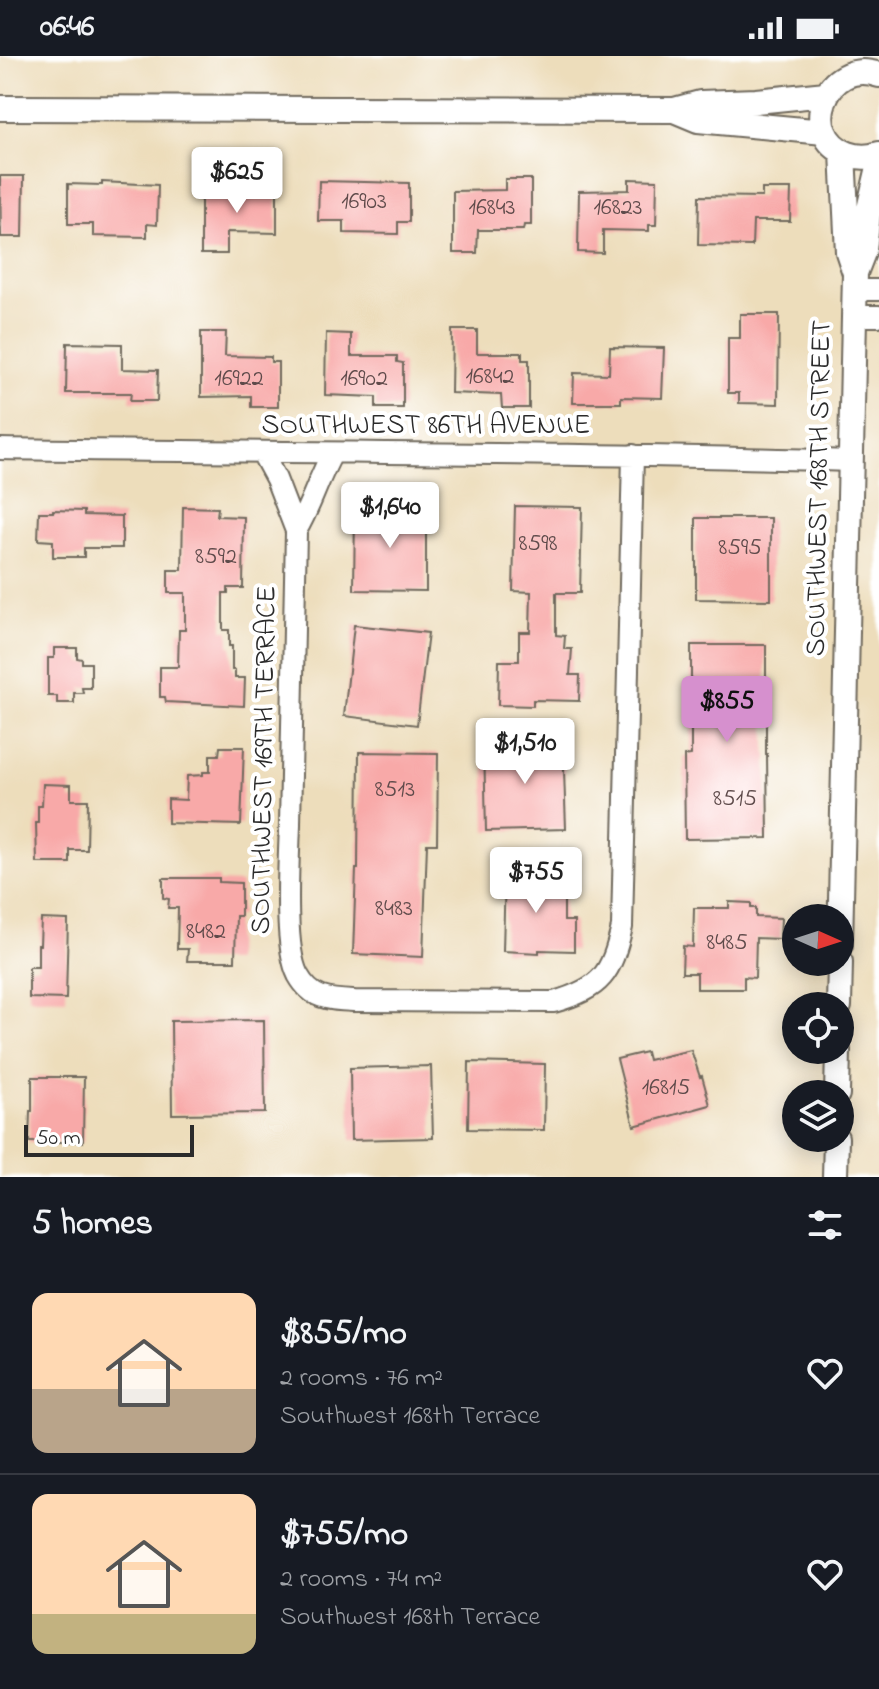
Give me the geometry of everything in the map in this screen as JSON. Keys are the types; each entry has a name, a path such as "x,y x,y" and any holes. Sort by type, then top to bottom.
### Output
{"street":[{"path":"879,75 853,73 847,66 826,94 821,119 824,132 843,153 856,157 879,154"},
{"path":"0,108 674,110 700,103 826,94"},
{"path":"674,110 698,120 824,132"},
{"name":"SOUTHWEST 168TH STREET","path":"843,153 848,252 855,282"},
{"name":"SOUTHWEST 168TH STREET","path":"841,904 855,282 879,167"},
{"path":"855,282 879,290"},
{"path":"854,316 879,316"},
{"name":"SOUTHWEST 86TH AVENUE","path":"0,449 633,455 851,461"},
{"name":"SOUTHWEST 169TH TERRACE","path":"262,453 276,479 296,531 289,892 292,955 296,972 313,994 331,1000 554,1002 578,995 595,985 607,971 617,950 622,927 633,455"},
{"name":"SOUTHWEST 169TH TERRACE","path":"296,531 307,514 332,454"},
{"path":"835,1177 836,1152"}],"building":[{"path":"0,176 24,176 23,237 1,237"},
{"path":"505,179 531,179 531,225 524,225 523,230 478,230 477,253 453,253 453,191 505,190"},
{"path":"629,179 657,180 656,225 649,225 649,231 603,230 603,253 578,252 579,191 629,190"},
{"path":"252,180 277,182 277,233 227,232 227,254 201,254 201,192 252,190"},
{"path":"319,181 409,183 409,222 398,222 398,234 344,233 344,221 318,221"},
{"path":"102,182 158,185 157,225 147,224 147,237 93,236 93,224 68,224 68,184 102,185"},
{"path":"762,189 791,189 790,221 753,221 752,246 698,245 699,196 762,197"},
{"path":"740,314 779,314 778,404 739,403 739,393 728,393 728,338 740,338"},
{"path":"452,330 477,330 477,353 522,353 522,360 529,360 529,408 502,408 501,395 451,393"},
{"path":"201,332 226,332 225,356 271,357 271,362 278,362 278,407 251,407 251,396 201,397"},
{"path":"326,333 351,334 351,356 397,356 397,362 403,363 403,408 376,408 376,397 325,395"},
{"path":"67,343 122,344 122,369 158,370 157,401 130,401 131,393 66,393"},
{"path":"610,347 664,348 662,398 621,397 621,403 573,403 574,373 609,374"},
{"path":"515,506 582,507 580,593 556,593 556,635 565,636 564,649 572,649 570,675 580,675 579,701 533,700 533,706 498,705 499,661 519,661 519,632 530,632 531,592 513,591"},
{"path":"183,507 218,508 217,516 244,517 243,588 228,588 228,593 223,593 223,630 229,630 235,678 245,678 244,706 166,702 165,697 160,697 160,667 178,667 179,630 185,630 185,593 168,593 168,570 182,570"},
{"path":"355,509 426,510 426,591 354,590"},
{"path":"53,510 122,516 122,548 84,548 84,557 53,557 53,541 38,540 39,512"},
{"path":"696,518 771,518 771,600 696,599"},
{"path":"354,625 428,633 417,725 344,716"},
{"path":"691,645 766,645 768,838 685,839 684,756 691,755"},
{"path":"54,648 77,648 77,658 82,659 82,663 91,663 91,688 82,688 83,693 74,693 74,703 57,703 57,696 48,696 48,658 54,658"},
{"path":"563,741 566,829 486,831 484,744"},
{"path":"220,747 244,747 241,825 168,823 168,799 186,800 187,776 210,772 210,755 219,755"},
{"path":"359,752 438,753 437,844 427,844 423,957 353,954 358,869"},
{"path":"43,784 71,785 71,800 88,800 87,850 70,850 70,863 37,863 36,823 38,806 42,806"},
{"path":"505,872 564,878 564,921 574,921 574,951 503,951"},
{"path":"163,878 219,878 219,882 241,883 241,916 236,916 235,961 187,961 188,949 177,949 178,908 168,908 169,899 163,898"},
{"path":"729,902 751,903 751,908 756,908 756,917 781,918 780,939 756,938 755,978 744,977 744,989 697,989 697,973 682,973 683,946 693,947 694,908 729,908"},
{"path":"41,919 68,920 66,999 29,998 29,967 38,967"},
{"path":"264,1020 265,1113 172,1114 171,1021"},
{"path":"691,1050 710,1105 634,1126 617,1059 646,1052 648,1060"},
{"path":"469,1062 545,1064 544,1130 468,1129"},
{"path":"431,1066 433,1138 351,1140 350,1068"},
{"path":"32,1077 84,1077 83,1142 29,1142"}]}
